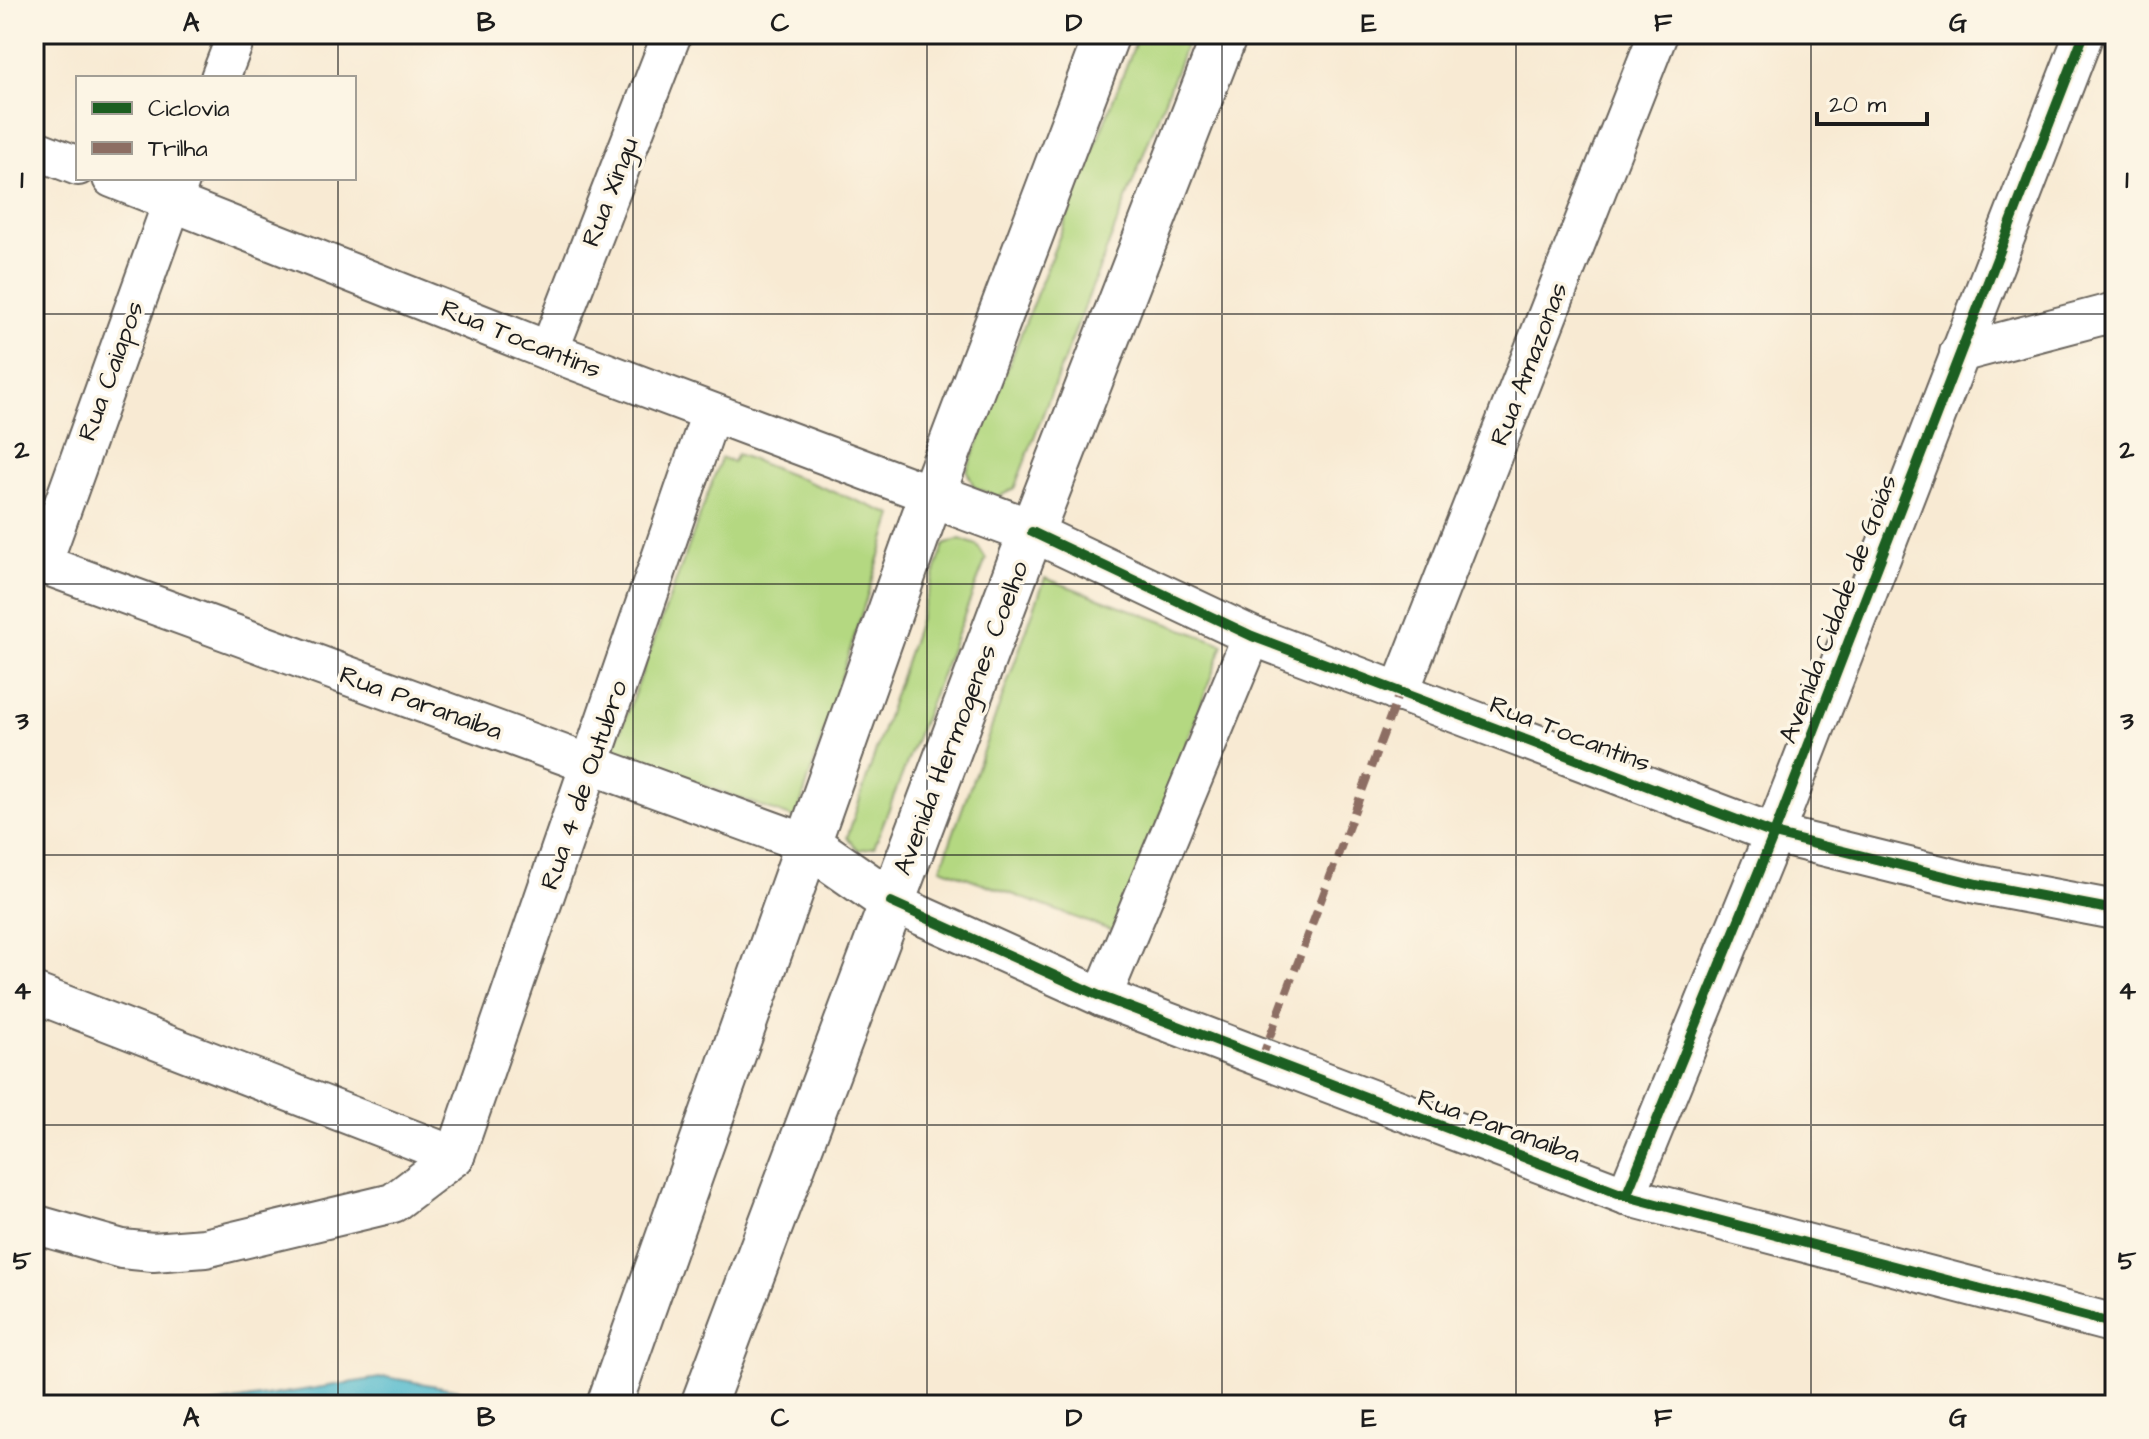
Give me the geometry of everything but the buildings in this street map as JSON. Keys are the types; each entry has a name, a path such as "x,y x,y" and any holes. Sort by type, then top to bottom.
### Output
{"main road":[{"path":"609,1405 932,495 1107,34"},
{"name":"Avenida Hermogenes Coelho","path":"703,1405 891,902 1225,34"},
{"path":"932,495 1032,532"},
{"path":"808,844 891,902"}],"street":[{"path":"221,76 237,34"},
{"name":"Rua Xingu","path":"549,351 672,34"},
{"name":"Rua Amazonas","path":"1399,693 1658,34"},
{"name":"Avenida Cidade de Goiás","path":"1626,1196 1774,834 2084,34"},
{"path":"34,149 76,165"},
{"name":"Rua Tocantins","path":"124,180 177,189 549,351 932,495"},
{"name":"Rua Caiapos","path":"38,562 177,189"},
{"path":"1959,353 2115,312"},
{"name":"Rua 4 de Outubro","path":"455,1156 592,766 711,413"},
{"name":"Rua Tocantins","path":"1032,532 1252,636 1774,834 1977,884 2115,910"},
{"name":"Rua Paranaiba","path":"38,562 808,844"},
{"path":"1102,997 1252,636"},
{"name":"Rua Paranaiba","path":"891,902 1102,997 1626,1196 2115,1324"},
{"path":"34,993 455,1156"},
{"path":"34,1224 122,1249 153,1252 205,1248 393,1203 455,1156"}],"green space":[{"path":"1139,34 1190,34 1014,489 998,497 974,487 967,471"},
{"path":"737,454 893,515 796,819 613,752 721,458 733,462"},
{"path":"960,539 977,545 986,559 874,847 859,850 847,838 944,545"},
{"path":"1045,578 1223,644 1118,933 941,868"}],"water":[{"path":"386,1377 544,1405 208,1405"}],"marked path":[{"path":"1261,1060 1399,693"}],"cycle path":[{"path":"1626,1196 1774,834 2084,34"},
{"path":"1032,532 1252,636 1774,834 1977,884 2115,910"},
{"path":"891,902 1102,997 1626,1196 2115,1324"}]}
